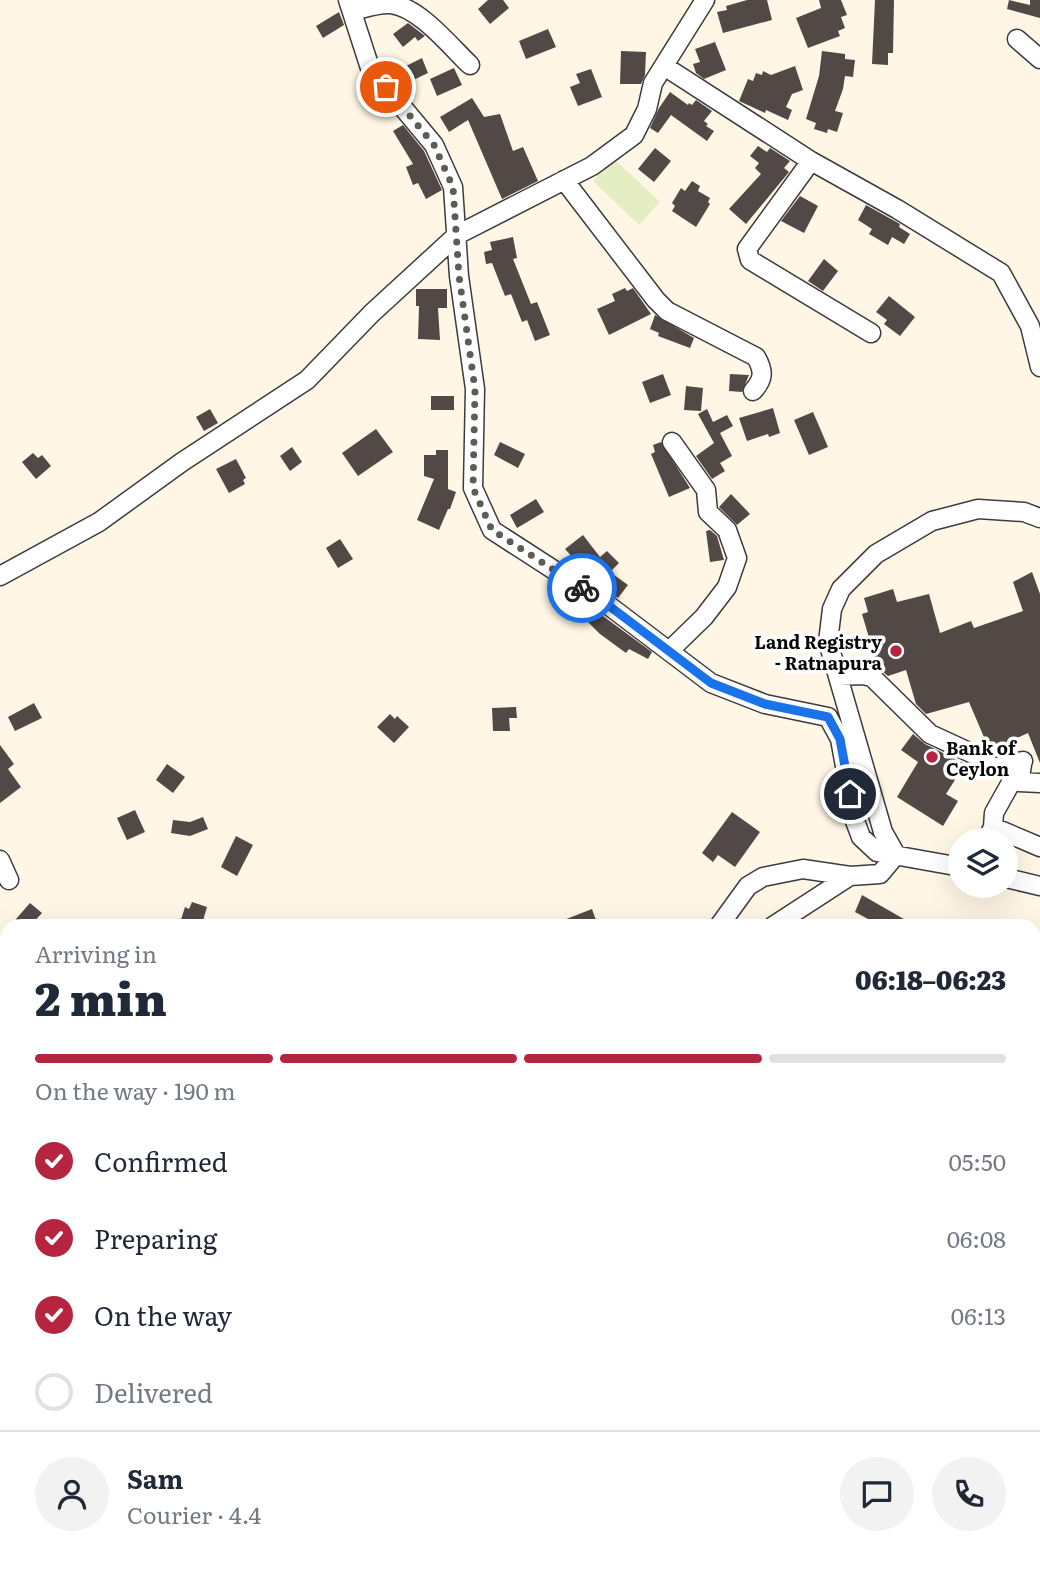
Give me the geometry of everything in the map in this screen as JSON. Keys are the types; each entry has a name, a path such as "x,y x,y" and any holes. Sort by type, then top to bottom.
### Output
{"street":[{"path":"0,576 99,522 182,461 307,380 372,313 457,235 592,166 634,135 648,109 653,83 705,0"},
{"path":"470,65 414,11 393,4 350,6 370,68 434,145 453,187 459,276 475,389 473,488 492,530 608,605 711,683 765,704 828,717 840,739 855,821 861,837 877,852 948,865"},
{"path":"1017,39 1040,59"},
{"path":"664,66 811,161 897,209 1001,273 1030,326 1040,367"},
{"path":"811,161 747,248 750,260 871,333"},
{"path":"564,180 667,311 756,357 763,369 762,382 753,391"},
{"path":"669,651 704,617 727,587 737,558 727,530 708,512 706,490 672,442"},
{"path":"896,855 883,832 828,642 832,609 841,589 876,554 932,521 978,509 1024,512 1040,518"},
{"path":"839,676 872,677 930,734 984,759 992,768 1023,761"},
{"path":"1023,761 1019,782 1040,783"},
{"path":"991,828 994,813 1023,761"},
{"path":"1018,841 1040,847"},
{"path":"724,919 748,886 763,877 803,869 850,876 880,874 896,855"},
{"path":"0,860 9,880"},
{"path":"785,919 850,876"},
{"path":"1018,881 1040,886"}],"green space":[{"path":"614,159 660,202 639,225 593,181"}],"building":[{"path":"488,0 503,0 509,8 490,24 478,9"},
{"path":"747,0 767,0 772,20 723,33 717,12 727,10 726,6"},
{"path":"819,0 841,0 847,15 841,17 845,28 838,31 840,36 808,48 796,18 821,8"},
{"path":"875,0 894,0 893,53 888,53 888,65 872,64"},
{"path":"1009,0 1030,5 1030,0 1040,0 1040,18 1007,9"},
{"path":"339,12 344,25 323,38 316,26"},
{"path":"408,23 425,36 418,41 415,37 403,47 393,34"},
{"path":"548,29 556,47 526,59 519,41"},
{"path":"715,42 726,70 704,79 696,73 693,64 700,62 695,49"},
{"path":"621,51 646,52 645,75 641,84 620,84"},
{"path":"822,51 845,54 845,59 855,60 853,77 845,76 835,111 843,113 837,132 828,129 827,133 814,129 816,123 806,119 819,76"},
{"path":"422,58 428,73 405,84 398,70"},
{"path":"795,66 803,90 792,94 786,107 792,110 788,120 739,101 748,79 753,81 756,73 762,75 763,71 771,75"},
{"path":"454,68 462,85 437,96 430,79"},
{"path":"591,69 602,97 578,106 570,87 580,83 576,74"},
{"path":"670,92 688,105 692,105 696,100 712,111 704,121 708,124 706,126 714,131 707,141 671,115 658,133 650,128"},
{"path":"472,98 484,117 500,114 513,151 523,147 538,181 502,199 468,120 449,132 440,117"},
{"path":"403,125 424,151 442,190 426,199 418,183 413,185 406,167 413,164 393,131"},
{"path":"758,146 767,152 770,148 790,161 784,168 789,172 746,224 729,209 761,174 755,168 759,163 750,156"},
{"path":"655,148 671,161 654,182 638,169"},
{"path":"692,181 700,186 698,191 710,198 710,204 696,227 672,211 675,206 672,203 681,188 685,191"},
{"path":"800,196 818,206 804,233 781,221"},
{"path":"866,205 900,224 899,227 910,234 904,244 892,237 888,245 869,234 872,229 858,220"},
{"path":"513,237 517,258 513,259 531,304 537,302 550,335 535,341 527,320 522,322 511,294 505,296 492,263 486,264 484,252 492,250 490,242"},
{"path":"824,259 838,271 823,291 808,281"},
{"path":"625,288 627,291 633,288 651,314 609,335 597,309 615,301 612,294"},
{"path":"416,289 447,289 447,308 438,308 440,340 418,339 419,306 416,306"},
{"path":"889,296 915,317 900,336 884,324 887,320 876,312"},
{"path":"655,315 694,338 690,348 658,336 659,333 650,329"},
{"path":"663,374 671,395 650,403 642,382"},
{"path":"730,374 749,375 742,392 729,391"},
{"path":"686,386 703,388 701,411 684,410"},
{"path":"431,396 454,396 454,410 431,410"},
{"path":"773,408 780,433 747,441 739,418"},
{"path":"210,409 218,423 204,431 196,417"},
{"path":"707,409 713,422 727,415 733,426 720,433 732,456 720,463 725,471 712,479 696,456 714,443 698,414"},
{"path":"813,412 828,447 809,455 794,420"},
{"path":"376,429 393,452 358,476 342,453"},
{"path":"500,442 525,454 518,468 494,455"},
{"path":"661,442 690,488 669,497 651,454 655,452 653,445"},
{"path":"292,447 302,462 290,471 280,456"},
{"path":"436,450 448,450 448,489 456,492 439,530 417,520 434,479 424,476 424,455 436,455"},
{"path":"33,453 38,458 42,455 51,466 36,479 22,462"},
{"path":"236,459 246,478 243,480 245,484 229,493 216,469"},
{"path":"731,494 750,514 737,525 719,507"},
{"path":"536,499 544,512 517,528 510,515"},
{"path":"710,530 717,536 724,560 710,562 706,531"},
{"path":"583,535 600,557 607,551 619,563 610,572 628,585 618,598 596,583 565,549"},
{"path":"340,539 353,559 338,568 326,548"},
{"path":"1032,572 1040,594 1040,763 1028,733 989,749 969,702 926,714 916,704 906,670 888,676 878,668 862,614 868,612 864,598 893,589 897,602 929,594 940,633 971,621 974,628 1023,611 1013,582"},
{"path":"596,611 652,652 648,659 629,649 626,653 600,634 586,620"},
{"path":"34,703 42,718 15,731 8,717"},
{"path":"516,707 517,718 509,718 510,731 493,731 492,708"},
{"path":"390,714 395,719 397,716 409,727 394,743 377,727"},
{"path":"913,734 925,744 965,764 946,794 958,801 943,826 897,797 918,762 901,750"},
{"path":"0,745 14,764 8,769 21,787 0,803"},
{"path":"167,764 185,777 173,793 156,780"},
{"path":"135,810 145,832 127,840 117,818"},
{"path":"732,812 760,832 735,867 718,855 713,862 702,853"},
{"path":"203,817 208,829 190,836 171,833 173,820 190,822"},
{"path":"236,836 253,845 237,876 221,867"},
{"path":"862,895 904,919 868,919 855,912"},
{"path":"192,902 207,907 203,919 181,919 185,907 189,909"},
{"path":"30,903 42,913 36,919 16,919"},
{"path":"592,909 596,919 566,919"}],"way so far":[{"path":"386,87 434,145 453,187 459,276 475,389 473,488 492,530 582,588"}],"place":[{"name":"Land Registry - Ratnapura","path":"896,651"},
{"name":"Bank of Ceylon","path":"932,757"}],"route":[{"path":"582,588 711,683 765,704 828,717 840,739 850,794"}]}
